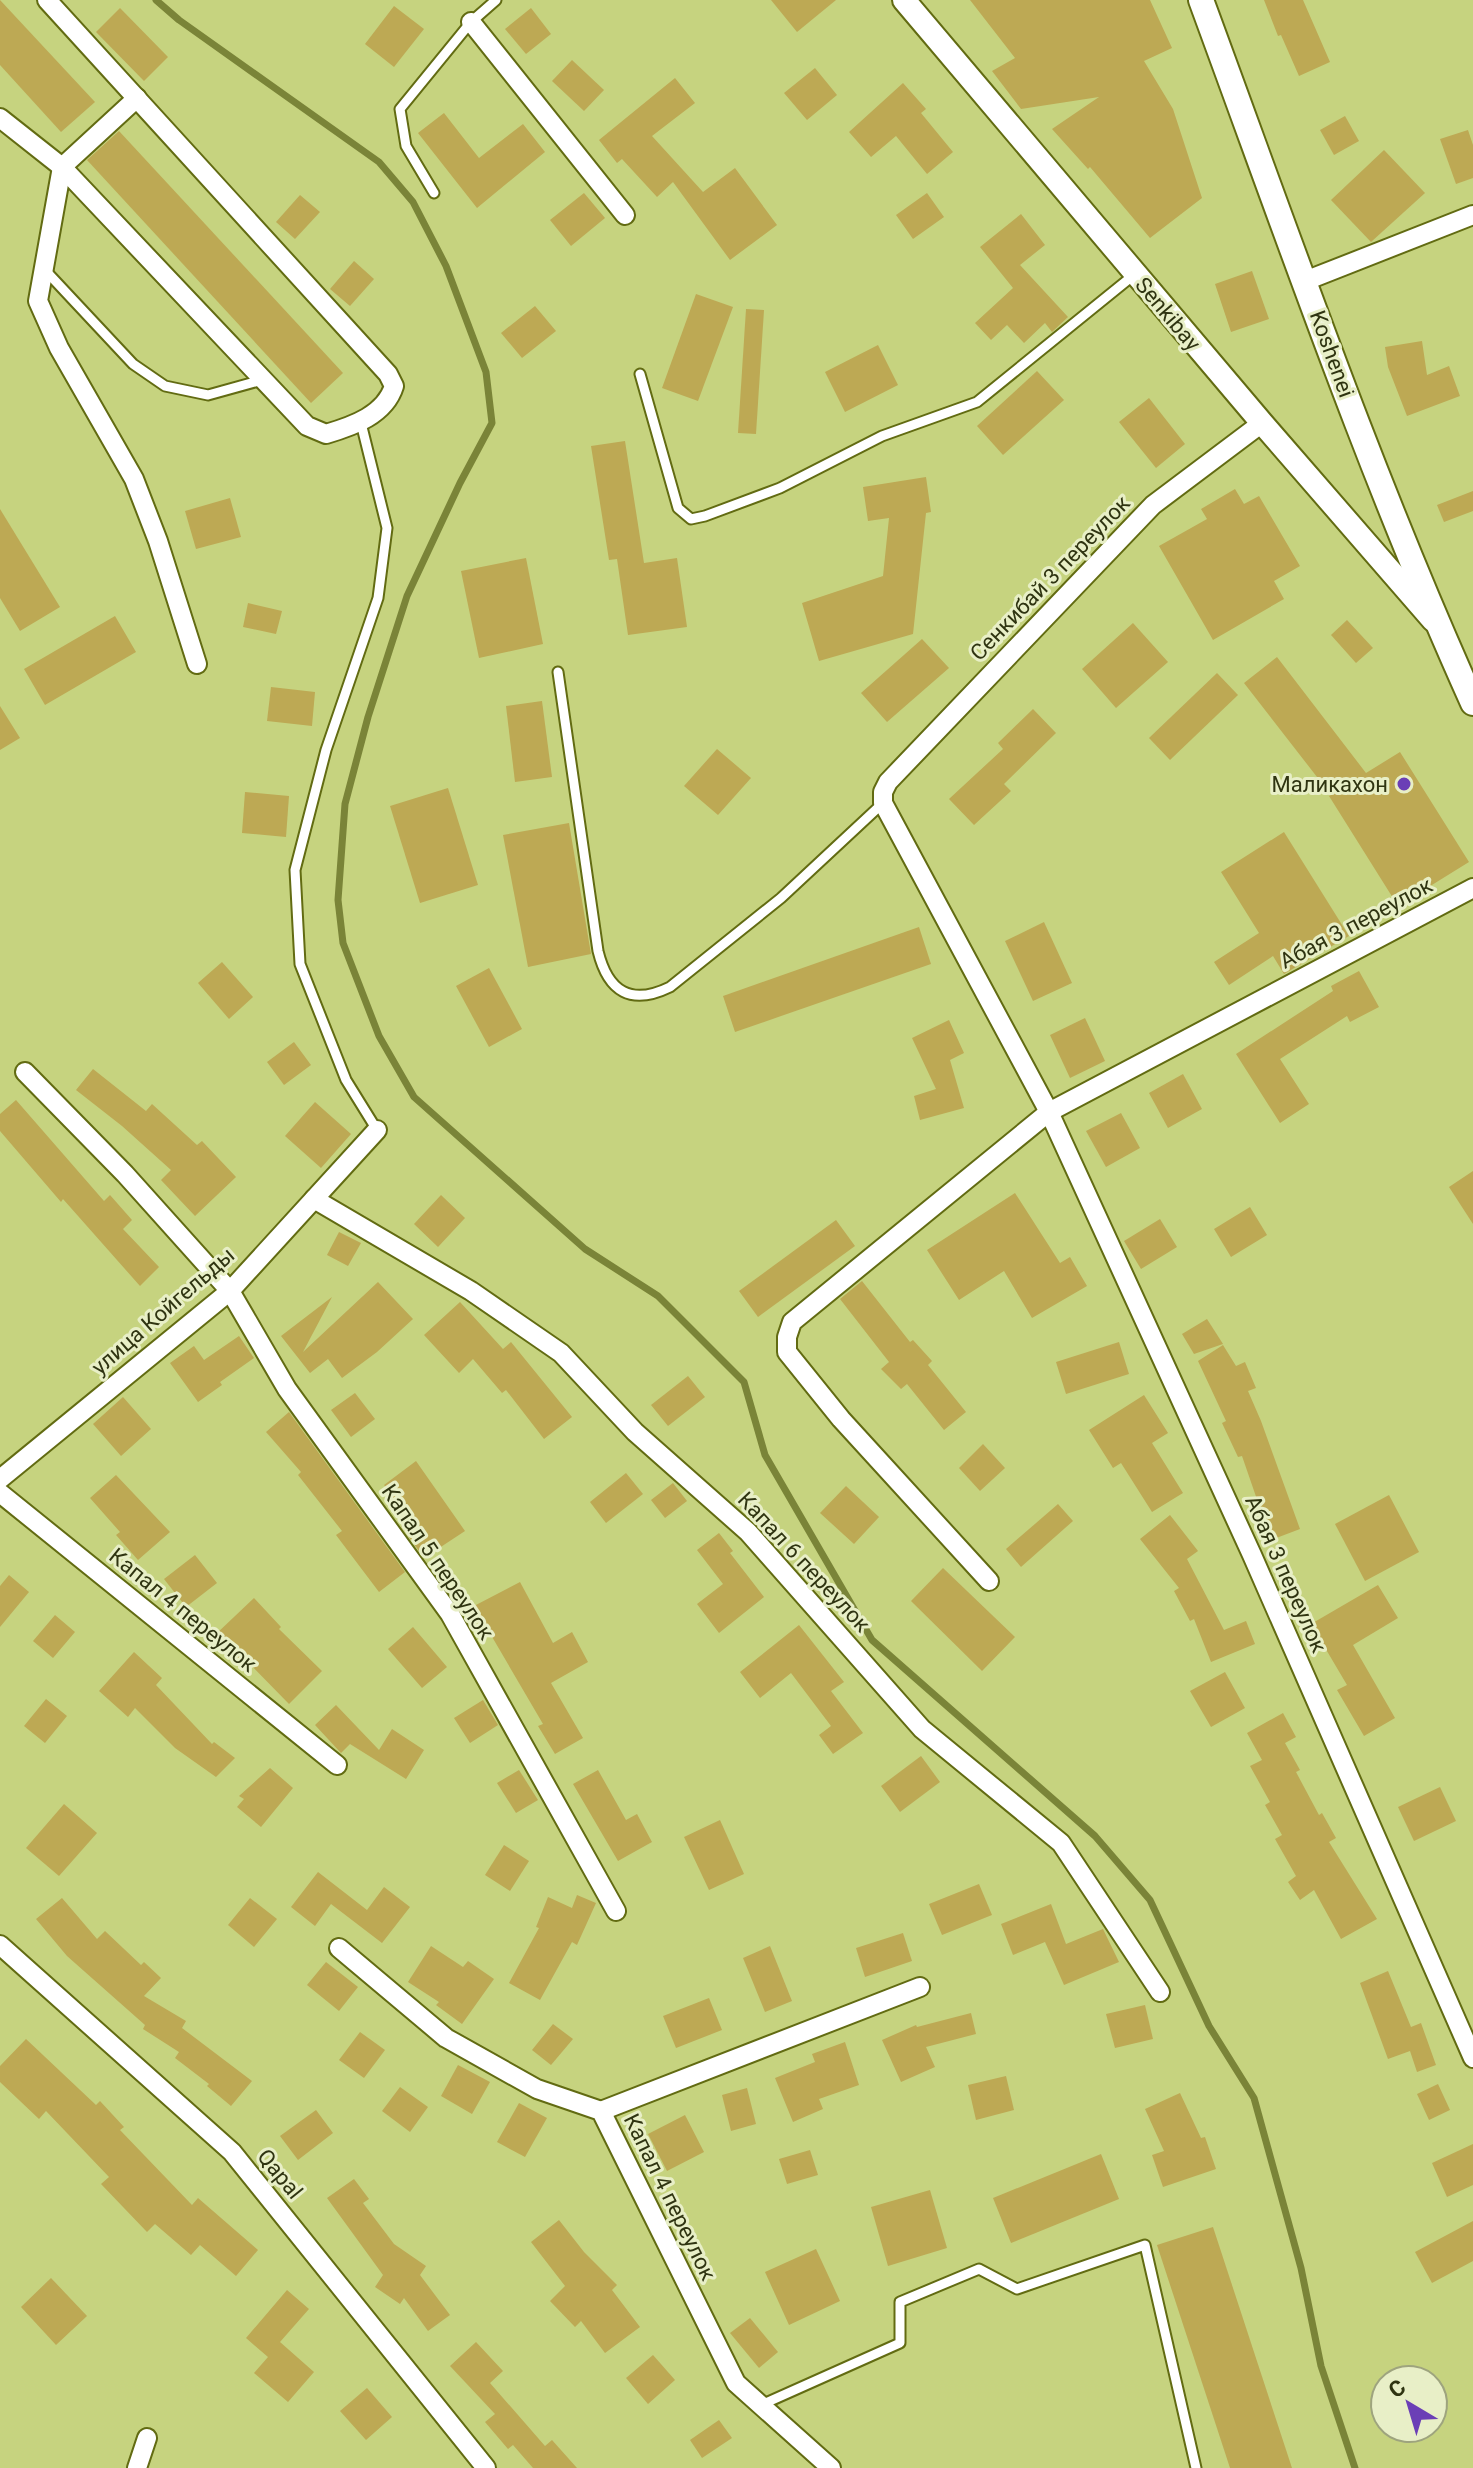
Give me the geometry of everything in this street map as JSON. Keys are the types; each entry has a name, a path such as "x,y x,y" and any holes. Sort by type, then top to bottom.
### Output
{"main road":[{"name":"Koshenei","path":"1201,0 1437,624 1473,703"}],"street":[{"path":"0,118 62,167 307,426 326,434 361,423 390,397 394,386 388,374 47,0"},
{"name":"Senkibay","path":"904,0 1262,423 1437,624"},
{"path":"471,22 625,215"},
{"path":"137,98 62,167 38,301 59,348 134,479 158,541 197,664"},
{"path":"1305,281 1473,215"},
{"name":"Сенкибай 3 переулок","path":"883,803 883,792 888,782 1153,505 1262,423"},
{"name":"Абая 3 переулок","path":"883,803 1049,1112 1252,1555 1473,2058"},
{"name":"Абая 3 переулок","path":"989,1581 841,1419 787,1352 787,1337 792,1322 1049,1112 1473,888"},
{"name":"Капал 5 переулок","path":"25,1072 125,1174 230,1291 287,1389 450,1614 616,1911"},
{"name":"улица Койгельды","path":"0,1479 230,1291 377,1130"},
{"name":"Капал 6 переулок","path":"314,1199 471,1291 561,1353 635,1432 748,1532 922,1729 1061,1843 1160,1992"},
{"name":"Капал 4 переулок","path":"0,1493 337,1765"},
{"name":"Qapal","path":"0,1945 232,2152 484,2467"},
{"name":"Капал 4 переулок","path":"339,1948 446,2038 537,2089 601,2111 736,2383 831,2468"},
{"path":"601,2111 920,1987"},
{"path":"137,2468 147,2438"}],"lane":[{"path":"434,193 406,146 400,109 471,22 496,0"},
{"path":"43,267 133,364 165,386 208,395 262,380"},
{"path":"640,374 678,508 691,519 780,488 882,436 977,402 1135,274"},
{"path":"361,423 387,528 378,598 326,750 295,870 300,964 346,1080 377,1130"},
{"path":"558,672 598,951 602,967 621,991 636,997 653,996 670,987 781,898 883,803"},
{"path":"761,2405 900,2343 900,2302 979,2269 1017,2289 1145,2245 1196,2468"}],"building":[{"path":"0,0 95,102 61,132 0,65"},
{"path":"771,0 836,0 797,32"},
{"path":"970,0 1150,0 1172,48 1144,61 1173,109 1202,198 1150,238 1090,167 1088,169 1052,129 1099,97 1021,109 992,71 1015,58"},
{"path":"1264,0 1303,0 1330,62 1299,76"},
{"path":"394,6 424,29 394,67 365,44"},
{"path":"120,8 168,57 144,81 96,32"},
{"path":"531,8 551,34 526,54 505,29"},
{"path":"572,60 604,90 584,111 552,81"},
{"path":"815,68 837,95 807,120 784,93"},
{"path":"675,78 695,103 652,136 703,192 735,168 777,225 730,260 673,182 657,197 622,159 617,163 599,140"},
{"path":"903,83 926,109 921,113 953,152 927,174 896,136 871,157 849,132"},
{"path":"444,113 479,158 523,124 545,152 477,208 418,133"},
{"path":"1345,116 1359,141 1334,155 1320,130"},
{"path":"1468,130 1473,145 1473,178 1456,184 1440,139"},
{"path":"119,131 343,373 311,403 87,160"},
{"path":"1384,150 1425,193 1371,242 1331,200"},
{"path":"584,193 605,218 571,246 550,220"},
{"path":"927,193 944,217 913,239 896,215"},
{"path":"300,195 320,212 295,239 276,222"},
{"path":"1021,214 1045,245 1020,265 1068,317 1052,332 1045,323 1024,343 1007,325 991,340 975,323 1013,288 980,247"},
{"path":"354,261 374,279 350,306 330,289"},
{"path":"1252,271 1269,319 1231,332 1215,284"},
{"path":"696,294 733,307 698,401 662,388"},
{"path":"535,306 556,331 522,358 501,333"},
{"path":"746,309 764,310 756,434 738,433"},
{"path":"1422,341 1427,375 1449,366 1460,396 1407,416 1388,367 1385,347"},
{"path":"878,345 898,385 845,412 825,372"},
{"path":"1037,371 1064,400 1003,455 977,426"},
{"path":"1149,398 1185,444 1156,468 1119,422"},
{"path":"625,441 644,563 677,558 687,627 628,635 617,559 609,560 591,446"},
{"path":"926,477 931,512 926,513 913,634 819,661 802,603 883,576 889,518 868,521 863,487"},
{"path":"1235,489 1244,504 1259,496 1300,566 1274,581 1284,599 1213,640 1159,546 1207,519 1201,509"},
{"path":"1473,491 1473,511 1444,522 1437,505"},
{"path":"230,498 241,537 196,549 185,511"},
{"path":"0,509 60,607 20,631 0,598"},
{"path":"526,558 543,644 479,658 461,571"},
{"path":"248,603 282,611 276,634 243,627"},
{"path":"115,616 136,652 45,705 24,669"},
{"path":"1347,620 1373,648 1356,663 1331,635"},
{"path":"1133,623 1168,662 1116,708 1082,669"},
{"path":"922,639 949,668 887,722 861,693"},
{"path":"1277,657 1366,773 1400,752 1469,862 1398,906 1331,795 1244,683"},
{"path":"1217,673 1238,695 1170,760 1149,738"},
{"path":"271,687 315,692 312,726 267,721"},
{"path":"542,701 552,777 515,782 506,706"},
{"path":"0,706 20,738 0,750"},
{"path":"1033,709 1056,733 1004,784 1011,791 974,825 949,799 1003,749 998,743"},
{"path":"717,749 751,778 718,815 684,786"},
{"path":"448,788 478,885 420,903 390,806"},
{"path":"245,792 289,796 286,837 242,833"},
{"path":"569,823 591,954 528,967 503,835"},
{"path":"1284,832 1349,936 1284,974 1273,956 1229,985 1214,962 1259,933 1221,872"},
{"path":"1044,922 1072,983 1033,1001 1005,941"},
{"path":"919,927 931,964 735,1032 723,996"},
{"path":"222,962 253,997 229,1019 198,983"},
{"path":"489,968 522,1029 489,1047 456,986"},
{"path":"1359,971 1379,1007 1350,1022 1347,1016 1280,1059 1309,1104 1280,1123 1236,1054 1333,991 1331,986"},
{"path":"1085,1018 1105,1061 1070,1078 1050,1035"},
{"path":"949,1020 964,1053 950,1060 964,1108 920,1120 914,1096 936,1089 912,1038"},
{"path":"294,1042 311,1065 284,1085 267,1062"},
{"path":"93,1069 146,1111 152,1104 197,1145 202,1141 236,1177 195,1216 161,1180 171,1170 76,1090"},
{"path":"1183,1074 1202,1109 1168,1128 1149,1093"},
{"path":"16,1100 104,1201 110,1195 132,1220 123,1229 159,1267 140,1286 0,1131 0,1114"},
{"path":"315,1102 351,1134 321,1168 285,1136"},
{"path":"1121,1113 1140,1148 1106,1167 1086,1131"},
{"path":"1473,1171 1473,1224 1449,1187"},
{"path":"1015,1193 1060,1263 1070,1257 1087,1286 1032,1318 1004,1271 959,1300 927,1250"},
{"path":"441,1195 465,1218 438,1247 414,1224"},
{"path":"1250,1207 1267,1235 1231,1257 1214,1229"},
{"path":"1160,1219 1177,1247 1141,1269 1124,1241"},
{"path":"836,1220 855,1246 758,1317 739,1291"},
{"path":"339,1232 361,1243 348,1266 327,1255"},
{"path":"862,1281 910,1342 913,1340 932,1361 928,1365 966,1412 944,1430 907,1384 901,1389 881,1369 889,1362 840,1299"},
{"path":"378,1282 413,1319 342,1378 328,1359 310,1373 281,1336 332,1297 303,1352"},
{"path":"460,1302 503,1349 511,1342 572,1417 544,1439 506,1390 502,1393 473,1359 459,1373 424,1335"},
{"path":"1207,1319 1223,1344 1194,1354 1182,1334"},
{"path":"239,1336 254,1358 198,1402 170,1363 194,1346 204,1360"},
{"path":"1119,1342 1129,1374 1066,1394 1056,1362"},
{"path":"1223,1345 1236,1366 1245,1362 1256,1388 1248,1391 1300,1529 1271,1540 1242,1456 1238,1457 1222,1423 1226,1421 1198,1361"},
{"path":"688,1376 705,1397 668,1426 651,1405"},
{"path":"355,1393 375,1419 351,1437 331,1410"},
{"path":"1144,1395 1168,1433 1152,1443 1183,1493 1152,1512 1121,1463 1113,1468 1089,1430"},
{"path":"123,1397 151,1429 121,1456 93,1424"},
{"path":"289,1412 405,1572 379,1592 336,1535 342,1531 298,1475 301,1472 266,1432"},
{"path":"983,1444 1005,1468 980,1491 959,1468"},
{"path":"416,1461 465,1531 424,1558 401,1526 410,1520 384,1485"},
{"path":"626,1473 643,1494 606,1523 590,1502"},
{"path":"116,1475 170,1532 138,1560 116,1535 120,1532 90,1498"},
{"path":"673,1483 687,1501 665,1518 651,1500"},
{"path":"846,1486 879,1517 854,1544 820,1513"},
{"path":"1389,1495 1419,1552 1365,1581 1335,1524"},
{"path":"1058,1504 1073,1521 1021,1567 1006,1549"},
{"path":"1170,1515 1198,1551 1187,1559 1224,1630 1246,1621 1255,1644 1211,1662 1194,1619 1190,1621 1174,1591 1179,1588 1140,1539"},
{"path":"719,1533 733,1551 730,1553 764,1597 719,1633 697,1604 723,1584 697,1550"},
{"path":"195,1555 217,1583 186,1607 164,1579"},
{"path":"943,1568 1015,1637 982,1671 911,1601"},
{"path":"9,1575 29,1592 0,1627 0,1586"},
{"path":"520,1582 553,1643 572,1632 588,1662 551,1683 583,1738 555,1754 538,1726 543,1724 474,1606"},
{"path":"1378,1585 1398,1618 1353,1645 1395,1718 1364,1736 1337,1690 1347,1685 1311,1624"},
{"path":"254,1598 281,1627 279,1629 322,1671 289,1704 246,1660 243,1664 215,1635"},
{"path":"55,1615 75,1632 53,1658 33,1641"},
{"path":"799,1625 844,1682 831,1691 863,1733 833,1754 819,1735 831,1726 791,1673 760,1698 740,1672"},
{"path":"413,1627 447,1667 422,1688 388,1649"},
{"path":"134,1652 162,1678 156,1685 212,1744 214,1742 235,1758 216,1777 175,1748 135,1708 128,1717 99,1691"},
{"path":"1225,1672 1245,1708 1211,1727 1190,1691"},
{"path":"46,1699 67,1716 45,1743 24,1726"},
{"path":"483,1700 498,1725 470,1743 454,1718"},
{"path":"336,1705 379,1750 392,1729 424,1750 406,1779 350,1744 341,1753 315,1725"},
{"path":"1283,1713 1296,1737 1285,1743 1300,1770 1296,1772 1319,1815 1322,1813 1336,1838 1329,1842 1377,1919 1341,1939 1314,1890 1300,1900 1288,1882 1296,1876 1275,1839 1282,1835 1265,1805 1270,1802 1250,1766 1262,1760 1247,1733"},
{"path":"921,1756 940,1782 900,1812 881,1786"},
{"path":"270,1768 293,1788 261,1827 237,1807 244,1799 239,1796"},
{"path":"519,1770 538,1800 516,1813 497,1783"},
{"path":"598,1770 626,1820 637,1814 652,1842 618,1861 573,1784"},
{"path":"1440,1787 1456,1821 1414,1841 1398,1807"},
{"path":"64,1804 97,1833 59,1876 26,1848"},
{"path":"720,1820 744,1874 709,1890 684,1837"},
{"path":"504,1845 529,1861 510,1891 485,1875"},
{"path":"318,1872 367,1910 384,1887 410,1907 382,1943 331,1904 315,1926 291,1907"},
{"path":"979,1884 992,1915 942,1935 929,1904"},
{"path":"577,1895 596,1903 577,1945 572,1942 540,2000 509,1983 539,1928 536,1927 548,1897 572,1908"},
{"path":"62,1898 97,1939 105,1931 141,1965 144,1962 161,1978 144,1996 186,2021 182,2028 252,2081 231,2106 175,2058 179,2052 143,2029 145,2025 67,1956 36,1919"},
{"path":"250,1898 277,1919 254,1947 228,1925"},
{"path":"1051,1904 1066,1944 1103,1929 1119,1962 1064,1985 1045,1942 1013,1955 1001,1924"},
{"path":"903,1933 912,1961 865,1977 856,1948"},
{"path":"431,1946 463,1967 468,1961 494,1979 462,2024 436,2005 439,2002 408,1982"},
{"path":"770,1946 792,2001 765,2012 743,1958"},
{"path":"326,1962 358,1987 339,2011 307,1985"},
{"path":"1388,1971 1411,2027 1421,2023 1436,2065 1417,2072 1410,2051 1388,2059 1360,1983"},
{"path":"709,1998 722,2030 676,2048 663,2016"},
{"path":"1145,2005 1153,2039 1115,2048 1106,2014"},
{"path":"971,2013 976,2034 926,2047 935,2067 901,2082 882,2040 916,2025"},
{"path":"553,2024 573,2039 551,2065 532,2050"},
{"path":"360,2032 385,2050 364,2078 339,2060"},
{"path":"26,2039 96,2105 100,2101 124,2127 120,2130 192,2205 198,2198 258,2250 236,2276 200,2245 191,2255 155,2224 147,2232 101,2184 109,2177 46,2111 39,2119 0,2082 0,2066"},
{"path":"845,2042 859,2085 819,2099 823,2109 793,2122 775,2078 815,2062 812,2054"},
{"path":"458,2065 490,2082 472,2114 441,2096"},
{"path":"1006,2076 1014,2110 976,2120 968,2085"},
{"path":"1438,2084 1450,2110 1429,2120 1417,2094"},
{"path":"400,2087 428,2107 410,2132 382,2111"},
{"path":"747,2088 756,2124 731,2131 722,2095"},
{"path":"1180,2093 1201,2138 1205,2137 1216,2169 1163,2187 1152,2155 1164,2151 1145,2109"},
{"path":"519,2103 547,2118 525,2157 497,2142"},
{"path":"316,2110 333,2133 298,2160 280,2136"},
{"path":"685,2115 704,2152 667,2171 648,2134"},
{"path":"1473,2144 1473,2185 1447,2197 1432,2163"},
{"path":"810,2150 818,2175 787,2184 779,2159"},
{"path":"1101,2154 1119,2199 1011,2243 993,2198"},
{"path":"354,2179 369,2199 363,2203 394,2244 426,2266 420,2275 450,2315 428,2331 404,2298 400,2304 375,2287 383,2275 327,2198"},
{"path":"930,2190 947,2248 888,2266 871,2207"},
{"path":"559,2220 584,2252 617,2285 612,2290 640,2327 605,2353 581,2321 575,2327 550,2301 565,2286 531,2242"},
{"path":"1473,2221 1473,2261 1432,2283 1415,2252"},
{"path":"1213,2227 1292,2468 1230,2468 1157,2245"},
{"path":"816,2249 840,2301 789,2325 765,2272"},
{"path":"51,2278 87,2316 56,2345 21,2307"},
{"path":"287,2290 309,2309 280,2342 314,2372 288,2402 254,2373 268,2357 246,2338"},
{"path":"750,2318 778,2352 759,2368 730,2333"},
{"path":"476,2342 503,2371 490,2383 545,2446 552,2440 577,2468 533,2468 513,2445 508,2449 485,2422 495,2414 450,2366"},
{"path":"653,2355 675,2380 648,2404 626,2378"},
{"path":"367,2388 392,2417 366,2440 340,2411"},
{"path":"719,2420 732,2438 702,2458 690,2440"}],"waterway":[{"path":"156,0 179,20 379,162 413,202 446,266 486,372 492,423 407,596 368,717 345,804 338,900 343,943 379,1036 414,1097 585,1249 658,1296 744,1382 765,1455 872,1640 1095,1836 1150,1900 1209,2026 1254,2098 1301,2268 1321,2366 1355,2468"}],"place":[{"name":"Маликахон","path":"1404,784"}]}
